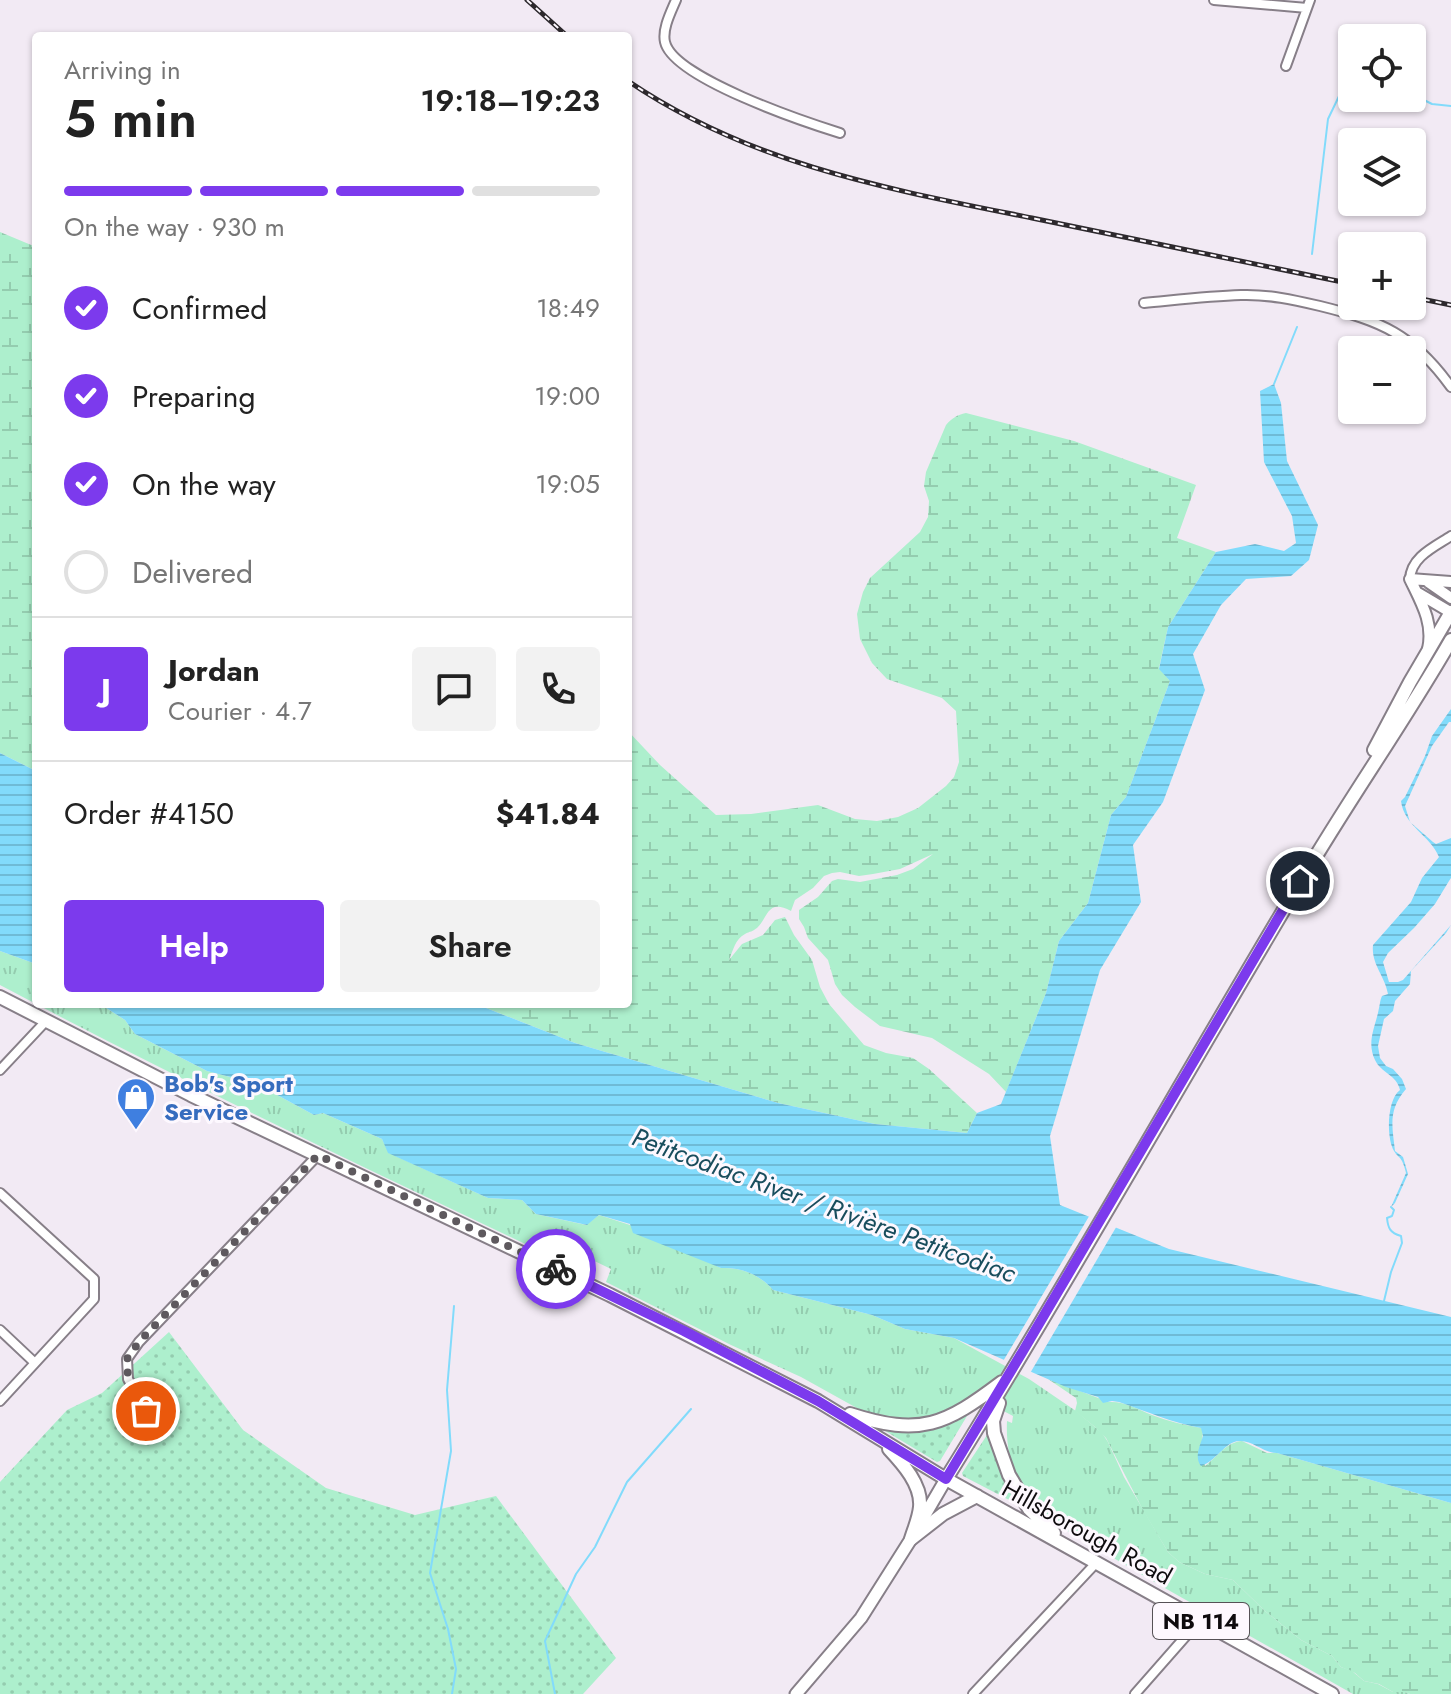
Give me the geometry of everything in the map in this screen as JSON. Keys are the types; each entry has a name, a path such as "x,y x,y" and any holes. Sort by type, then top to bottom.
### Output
{"main road":[{"path":"796,1694 861,1618 946,1479 992,1412 1008,1378 1333,827 1451,612"},
{"path":"1333,827 1451,640"},
{"path":"1438,662 1451,654"},
{"name":"NB 114","path":"0,997 191,1095 631,1305 829,1407 946,1479"},
{"path":"829,1407 884,1424 910,1426 955,1415 1008,1378"},
{"path":"992,1412 994,1433 1017,1490 1037,1517 1070,1547"},
{"path":"877,1437 903,1465 918,1492 919,1513 911,1539"},
{"name":"Hillsborough Road","path":"946,1479 1332,1694"},
{"path":"911,1539 943,1514 977,1496"}],"street":[{"path":"676,0 665,40 675,59 743,97 840,133"},
{"path":"1214,0 1309,4 1286,66"},
{"path":"1144,303 1263,295 1363,317 1381,324 1413,345 1451,387"},
{"path":"1426,655 1429,627 1424,606 1410,579 1411,569 1416,561 1451,536"},
{"path":"1410,579 1451,582"},
{"path":"1423,579 1451,598"},
{"path":"1416,592 1451,612"},
{"path":"0,1070 46,1021"},
{"path":"146,1411 128,1379 127,1359 139,1342 318,1155"},
{"path":"0,1193 94,1279 94,1299 0,1401"},
{"path":"0,1330 35,1363"},
{"path":"973,1694 1097,1562"},
{"path":"1135,1694 1200,1620"}],"green space":[{"path":"0,232 32,245 32,769 0,753"},
{"path":"966,413 1074,441 1196,485 1177,538 1216,552 1168,627 1159,668 1170,681 1126,797 1111,815 1088,903 1059,941 1046,993 1006,1092 989,1074 932,1038 880,1026 855,1007 835,984 828,960 808,938 799,919 799,910 818,897 832,881 860,882 897,875 913,869 933,854 900,869 859,876 840,872 824,876 795,900 791,911 777,907 769,911 757,928 739,939 729,960 742,944 763,935 775,920 785,917 812,960 829,1004 864,1045 913,1058 977,1113 967,1133 875,1124 778,1103 575,1043 486,1008 632,1008 632,735 716,815 751,814 818,805 855,819 877,821 898,817 918,808 954,777 959,762 956,711 942,698 887,679 872,663 860,639 857,614 870,578 920,532 928,517 929,501 924,486 926,472 946,425"},
{"path":"0,951 32,963 32,1002 0,985"},
{"path":"44,1008 106,1008 125,1020 135,1034 207,1071 257,1084 314,1115 323,1113 382,1139 389,1153 488,1198 522,1200 536,1214 586,1225 599,1215 630,1225 721,1268 750,1273 773,1290 872,1315 905,1329 954,1338 1029,1379 1102,1433 1168,1552 1179,1562 1205,1574 1233,1580 1301,1640 1332,1656 1341,1667 1364,1681 1393,1692 1410,1694 1353,1694 1052,1522 1031,1501 1012,1464 1007,1421 1012,1423 1013,1416 975,1396 952,1410 926,1419 891,1420 864,1412 801,1377 606,1282 611,1269 578,1253 572,1266"},
{"path":"169,1332 243,1430 326,1488 415,1515 496,1496 616,1658 583,1694 0,1694 0,1482 67,1410 102,1393"},
{"path":"1048,1379 1109,1402 1126,1404 1164,1419 1201,1428 1205,1466 1226,1447 1242,1441 1267,1453 1277,1453 1451,1503 1451,1694 1393,1692 1379,1684 1364,1681 1341,1667 1332,1656 1301,1640 1233,1580 1205,1574 1179,1562 1168,1552 1144,1512 1106,1438 1075,1411 1076,1398"},
{"path":"965,1415 937,1462 882,1429 925,1428"},
{"path":"987,1435 1014,1500 1013,1502 963,1476"}],"water":[{"name":"Petitcodiac River / Rivière Petitcodiac","path":"1274,384 1281,403 1287,461 1318,525 1309,560 1291,576 1246,579 1221,605 1193,654 1205,690 1163,802 1133,845 1141,902 1100,970 1050,1136 1060,1205 1169,1249 1451,1317 1451,1503 1272,1452 1244,1441 1230,1444 1201,1466 1198,1455 1203,1436 1201,1428 1119,1402 1103,1403 1098,1397 1066,1387 954,1338 905,1329 872,1315 773,1290 750,1273 721,1268 633,1233 630,1224 599,1215 587,1225 536,1214 522,1200 488,1198 388,1153 382,1139 323,1113 314,1115 257,1084 207,1071 135,1034 125,1020 106,1008 486,1008 575,1043 778,1103 875,1124 967,1133 977,1113 1001,1104 1046,993 1059,941 1088,903 1111,815 1126,797 1170,681 1159,669 1168,627 1216,552 1255,544 1284,551 1296,543 1292,516 1264,462 1260,391"},
{"path":"1451,709 1451,722 1432,746 1405,806 1410,821 1401,801 1432,736"},
{"path":"0,753 32,769 32,963 0,951"},
{"path":"1412,823 1436,844 1451,838 1451,878 1435,904 1388,953 1383,962 1389,982 1403,980 1451,925 1411,971 1410,984 1395,1001 1393,1011 1384,1019 1378,1046 1380,1058 1402,1079 1406,1089 1396,1104 1392,1125 1395,1151 1403,1157 1408,1174 1391,1207 1406,1173 1391,1145 1389,1128 1392,1102 1400,1090 1372,1053 1372,1034 1381,999 1388,994 1374,958 1373,945 1411,902 1422,878 1439,857"}],"pier":[{"path":"1091,1213 1118,1224 1029,1375 1002,1363"}],"waterway":[{"path":"1312,254 1328,119 1338,98"},
{"path":"1426,101 1451,106"},
{"path":"1274,384 1297,327"},
{"path":"1384,1301 1402,1243 1401,1236 1392,1232 1388,1225 1387,1218 1392,1216 1394,1210 1391,1207"},
{"path":"452,1694 456,1669 448,1629 430,1573 451,1451 447,1390 454,1306"},
{"path":"555,1694 545,1641 576,1574 595,1547 627,1482 691,1409"}],"railway":[{"path":"527,0 563,32"},
{"path":"632,83 723,134 822,170 926,196 1338,281"},
{"path":"1426,300 1451,305"}],"way so far":[{"path":"146,1411 128,1379 127,1359 139,1342 318,1155 556,1269"}],"place":[{"name":"Bob's Sport Service","path":"136,1131"}],"route":[{"path":"556,1269 818,1401 946,1479 1300,881"}]}
